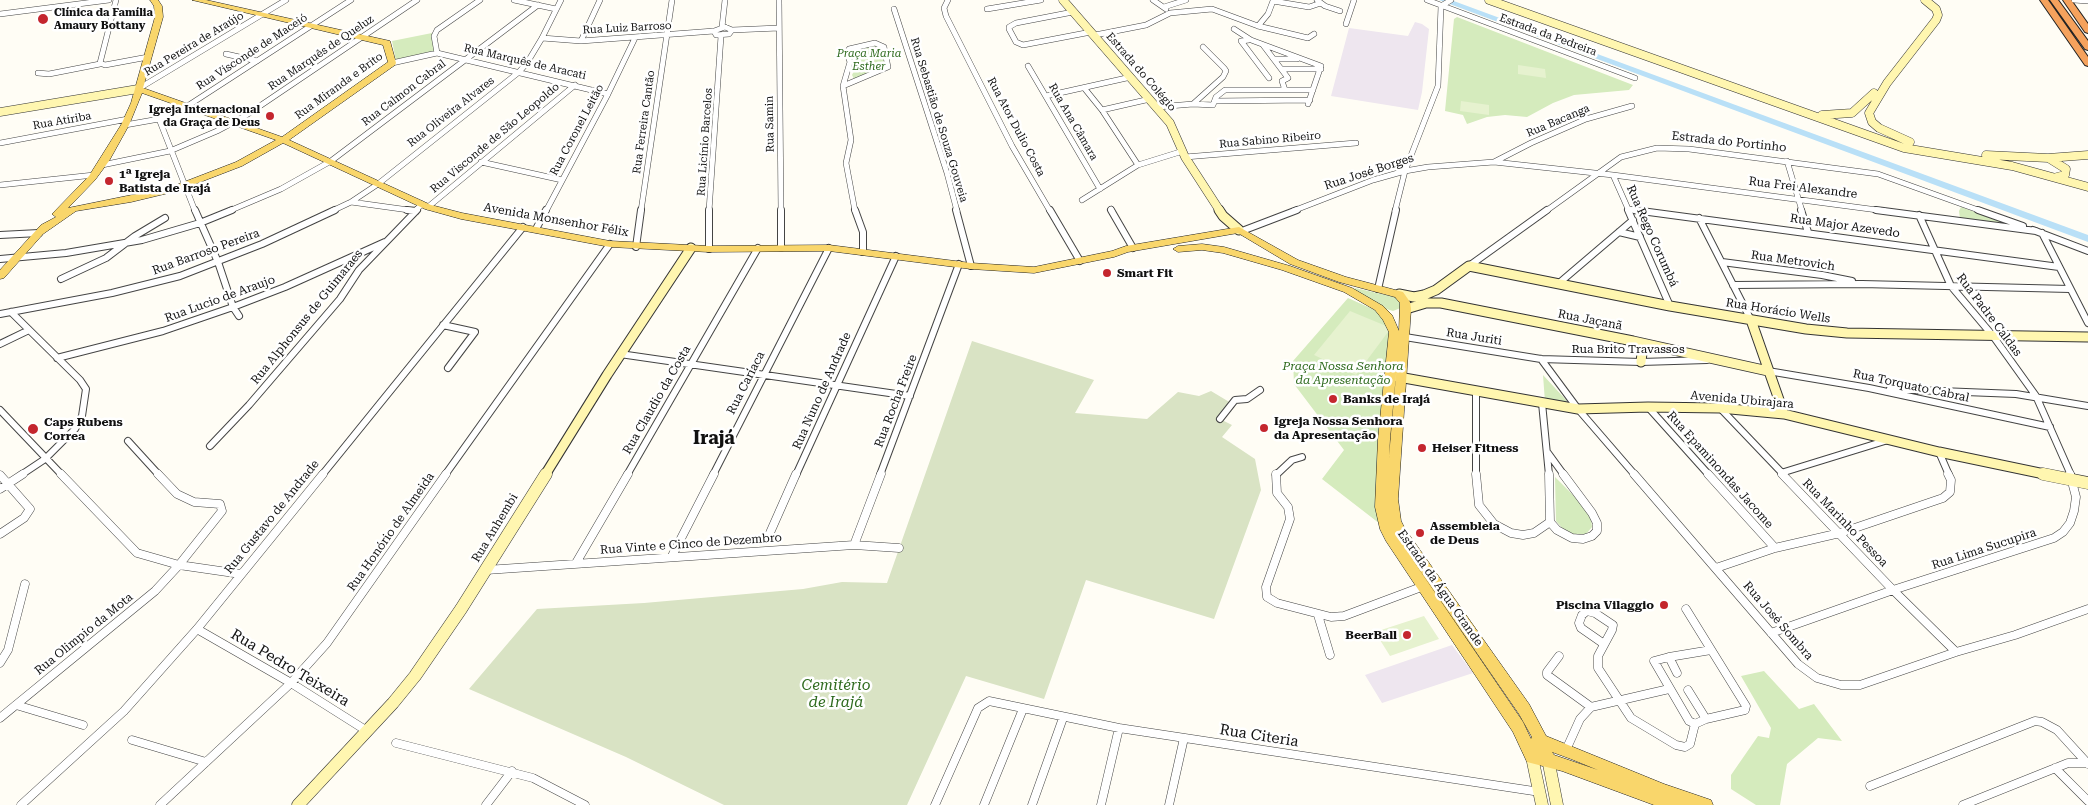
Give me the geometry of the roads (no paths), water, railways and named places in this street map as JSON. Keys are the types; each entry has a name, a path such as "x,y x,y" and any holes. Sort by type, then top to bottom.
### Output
{"highway":[{"path":"2044,0 2086,56"},
{"path":"2054,0 2086,56"},
{"path":"2067,0 2088,30"},
{"path":"2074,0 2088,17"}],"main road":[{"path":"196,0 362,37"},
{"path":"0,276 93,176 102,165 127,122 148,57 158,17 159,2"},
{"name":"Rua Miranda e Brito","path":"40,233 66,212 184,186 239,164 283,140 392,63 387,43 362,37"},
{"name":"Avenida Monsenhor Félix","path":"138,88 293,144 422,207 610,244 636,247 709,249 829,248 971,266 1034,270 1114,254 1133,248 1241,230"},
{"path":"272,136 297,130"},
{"path":"293,144 285,140 297,130"},
{"path":"88,206 74,204 93,176"},
{"path":"1241,230 1294,262 1343,280 1399,294"},
{"path":"1225,233 1224,245 1230,251"},
{"path":"1147,252 1146,250 1160,244"},
{"name":"Avenida Monsenhor Félix","path":"1114,254 1192,247 1230,251 1330,283 1380,308"},
{"name":"Estrada da Água Grande","path":"1399,294 1405,302 1406,309 1405,337 1395,376 1384,439 1382,514 1390,537 1524,738 1532,757"},
{"path":"1380,308 1390,311 1406,309"},
{"name":"Estrada da Água Grande","path":"1380,308 1393,326 1394,332 1395,376 1392,499 1395,521 1400,532 1524,709 1542,741 1557,761"},
{"path":"1524,738 1542,741 1557,761 1673,805"},
{"path":"1532,757 1557,761 1706,805"}],"street":[{"path":"0,15 109,0"},
{"path":"100,64 116,0"},
{"name":"Rua Pereira de Araújo","path":"138,88 286,0"},
{"name":"Rua Visconde de Maceió","path":"159,119 189,105 351,0"},
{"name":"Rua Marquês de Queluz","path":"102,165 170,151 201,139 235,122 417,0"},
{"path":"392,63 437,53 434,36 437,30 480,0"},
{"path":"514,0 556,9"},
{"name":"Rua Oliveira Alvares","path":"378,184 519,72 527,63 542,38 561,0"},
{"path":"581,41 600,0"},
{"name":"Rua Ferreira Cantão","path":"636,247 672,0"},
{"path":"722,27 725,0"},
{"name":"Rua Samin","path":"779,0 781,248"},
{"name":"Rua Ator Dulio Costa","path":"948,0 944,8 946,16 1012,146 1080,261"},
{"path":"987,9 1041,0"},
{"name":"Estrada do Colégio","path":"1063,0 1170,123 1184,154 1224,217 1241,230"},
{"path":"1153,0 1170,13"},
{"path":"1164,7 1186,0"},
{"path":"1346,24 1354,0"},
{"name":"Estrada da Pedreira","path":"1427,0 1447,2 1635,78"},
{"path":"1489,0 1904,148 2019,157 2048,158 2088,155"},
{"path":"1925,0 1936,9 1938,15 1936,20 1887,83 1871,107 1869,113 1872,122 1887,133 1934,150 2057,177 2088,187"},
{"path":"2074,0 2088,1"},
{"path":"1258,26 1268,14 1273,1 1309,7 1319,2 1340,11"},
{"path":"1378,289 1405,171 1438,86 1447,2"},
{"name":"Rua Calmon Cabral","path":"126,244 200,223 281,189 331,161 538,5"},
{"name":"Rua Sebastião de Souza Gouveia","path":"894,9 947,173 971,266"},
{"path":"1073,12 1016,23 1009,27 1009,29 1016,42 1023,44 1146,25 1170,13 1216,9 1242,22 1308,38 1314,34"},
{"path":"732,30 729,34 721,36 714,34 714,31 722,27 728,27 732,30 779,28"},
{"path":"1234,28 1249,40 1320,65 1321,69"},
{"name":"Rua Luiz Barroso","path":"542,38 581,41 714,31"},
{"name":"Rua Licínio Barcelos","path":"709,249 708,232 721,36"},
{"name":"Rua Coronel Leitão","path":"536,229 608,94 635,38"},
{"path":"1249,40 1241,42 1268,78"},
{"path":"843,86 888,67 884,47 875,43 849,49 847,54 850,62 843,86 851,140 846,163 856,215 863,232 862,252"},
{"path":"1263,45 1288,78 1282,81 1285,90"},
{"path":"1193,104 1223,77 1226,71 1203,47"},
{"name":"Rua Marquês de Aracati","path":"437,53 608,94"},
{"path":"226,54 257,61"},
{"path":"38,73 50,74 148,57"},
{"path":"1274,59 1303,59"},
{"name":"Rua Ana Câmara","path":"1028,66 1100,189"},
{"path":"1282,69 1321,69"},
{"path":"1214,101 1309,102 1321,69"},
{"path":"1046,96 1085,89 1131,77"},
{"path":"1809,114 1826,116 1852,113 1867,102 1879,87 1887,83"},
{"name":"Rua Visconde de São Leopoldo","path":"422,207 481,162 574,85"},
{"path":"0,112 138,88"},
{"path":"1085,89 1102,110 1138,165"},
{"path":"1157,107 1193,104 1213,105 1215,98 1223,91 1313,90"},
{"path":"1102,110 1150,99"},
{"name":"Rua Bacanga","path":"1494,162 1531,143 1586,119 1632,106"},
{"path":"159,119 184,186 218,262 233,307 239,316"},
{"name":"Rua Atiriba","path":"0,143 127,122 159,119"},
{"name":"Rua Sabino Ribeiro","path":"1082,200 1138,165 1184,154 1356,143"},
{"name":"Estrada do Portinho","path":"1399,294 1426,299 1468,266 1621,157 1657,148 1689,148 1878,174 2006,223"},
{"path":"2019,157 2018,162 2023,169"},
{"path":"2048,158 2066,169 2065,175 2057,177"},
{"path":"1786,161 1808,232"},
{"path":"481,162 562,180"},
{"name":"Rua José Borges","path":"1241,230 1374,180 1405,171 1434,166 1494,162 1598,174"},
{"name":"Rua Frei Alexandre","path":"1598,174 1920,215 2006,223 2039,232"},
{"name":"Rua Rego Corumbá","path":"1613,175 1670,306"},
{"path":"0,185 93,176"},
{"name":"Rua Barroso Pereira","path":"0,314 142,286 218,262 283,236 351,202 378,184"},
{"path":"351,202 422,207"},
{"name":"Rua Alphonsus de Guimaraes","path":"210,446 249,405 340,299 359,270 422,207"},
{"path":"1111,208 1133,248"},
{"name":"Rua Major Azevedo","path":"1628,209 2060,267"},
{"name":"Rua Padre Caldas","path":"1920,215 1951,286 1993,336 2036,396"},
{"name":"Estrada do Colégio","path":"1224,217 1225,233"},
{"path":"61,279 106,258 165,218"},
{"path":"1700,218 1751,320 1784,414"},
{"path":"1558,284 1633,220"},
{"name":"Rua Gustavo de Andrade","path":"21,805 124,711 198,629 523,227"},
{"path":"1619,232 1640,237"},
{"path":"2039,232 2088,250"},
{"path":"2039,232 2060,267 2088,323"},
{"path":"0,235 40,233"},
{"name":"Rua Lucio de Araujo","path":"57,358 163,331 233,307 285,287 385,242"},
{"path":"0,259 66,253 126,244"},
{"name":"Rua Honório de Almeida","path":"160,805 291,683 336,630 490,410 610,244"},
{"name":"Rua Anhembi","path":"298,805 368,731 415,676 485,570 620,354 691,248"},
{"name":"Rua Claudio da Costa","path":"576,563 758,248"},
{"name":"Rua Cariaca","path":"672,556 763,374 829,248"},
{"name":"Rua Nuno de Andrade","path":"769,536 896,256"},
{"name":"Rua Metrovich","path":"1722,262 1822,275 1862,284"},
{"name":"Rua Rocha Freire","path":"854,545 896,428 910,396 959,264"},
{"name":"Rua Horácio Wells","path":"1468,266 1670,306 1847,334 2088,337"},
{"name":"Rua Metrovich","path":"1734,285 1862,284 2070,289"},
{"path":"1436,290 1435,296 1441,303"},
{"name":"Rua Jaçanã","path":"1406,309 1426,299 1768,371"},
{"path":"0,489 45,459 75,429 85,406 86,389 80,380 11,312"},
{"path":"443,325 475,332 448,368"},
{"path":"0,344 29,330"},
{"name":"Rua Juriti","path":"1405,337 1541,359"},
{"path":"1633,342 1642,353 1641,362"},
{"path":"620,354 910,396"},
{"name":"Rua Brito Travassos","path":"1541,359 1641,362 1715,360"},
{"name":"Rua José Sombra","path":"1541,359 1578,409 1771,633 1805,670 1828,683 1860,685 1956,652 2015,635 2088,609"},
{"name":"Rua Torquato Cabral","path":"1768,371 1870,388 2050,427"},
{"name":"Avenida Ubirajara","path":"1395,376 1578,409 1648,407 1720,408 1784,414 1939,452 2088,483"},
{"path":"1870,388 2036,396 2088,406"},
{"path":"1220,419 1235,400 1247,400 1260,390"},
{"path":"1476,392 1476,481 1479,505 1485,516 1494,524 1510,533 1524,535 1534,533 1550,522"},
{"name":"Rua Lima Sucupira","path":"1771,633 1893,590 2054,538 2063,532 2074,511 2076,497 2073,480 2036,396"},
{"path":"1542,404 1548,453 1550,522 1557,530 1572,538 1583,539 1592,536 1597,531 1597,523 1548,453"},
{"name":"Rua Epaminondas Jacome","path":"1648,407 1775,548"},
{"name":"Rua Marinho Pessoa","path":"1720,408 1893,590 1956,652"},
{"path":"0,410 131,549 145,557 179,565 241,574"},
{"path":"1781,473 1888,440"},
{"name":"Rua Olimpio da Mota","path":"0,718 140,605 179,565 219,516 221,507 215,503 188,500 177,494 128,441"},
{"path":"1716,568 1775,548 1840,533 1943,498 1950,492 1951,480 1939,452"},
{"path":"1302,457 1292,460 1276,473 1277,493 1288,507 1290,519 1266,587 1267,597 1277,603 1331,617 1344,616 1424,586"},
{"path":"0,474 29,506 30,512 0,534"},
{"name":"Rua Vinte e Cinco de Dezembro","path":"485,570 854,545 899,548"},
{"path":"0,663 8,650 25,584"},
{"path":"1686,610 1711,650 1746,706 1745,710 1706,719 1706,721 1695,724 1689,721 1654,661 1711,650"},
{"path":"1318,615 1330,655"},
{"name":"Rua Pedro Teixeira","path":"198,629 291,683 368,731"},
{"path":"1604,644 1598,656 1598,668 1632,718 1676,745 1685,747 1690,744 1695,724"},
{"path":"1559,656 1547,672 1547,676 1591,707"},
{"path":"1669,658 1678,673"},
{"path":"1557,761 1580,719 1591,707 1669,689"},
{"path":"1688,690 1706,719"},
{"name":"Rua Citeria","path":"935,805 978,708 989,701 1063,718 1119,728 1541,799"},
{"path":"16,705 83,725"},
{"path":"984,805 1023,709"},
{"path":"1032,805 1063,718"},
{"path":"1870,786 2035,721 2042,722 2057,730 2087,764"},
{"path":"1101,805 1119,728"},
{"path":"1169,805 1184,738"},
{"path":"132,740 206,762"},
{"path":"396,743 512,771 550,785 585,805"},
{"name":"Estrada da Água Grande","path":"1532,757 1541,799"},
{"name":"Estrada da Água Grande","path":"1557,761 1557,805"},
{"path":"1964,805 2055,768 2076,762 2087,764"},
{"path":"2055,768 2088,801"},
{"path":"486,805 512,771"}],"waterway":[{"path":"1443,0 2088,239"}],"place":[{"name":"Clínica da Família Amaury Bottany","path":"43,19"},
{"name":"Igreja Internacional da Graça de Deus","path":"270,116"},
{"name":"1ª Igreja Batista de Irajá","path":"109,181"},
{"name":"Smart Fit","path":"1107,273"},
{"name":"Banks de Irajá","path":"1333,399"},
{"name":"Igreja Nossa Senhora da Apresentação","path":"1264,428"},
{"name":"Caps Rubens Correa","path":"33,429"},
{"name":"Heiser Fitness","path":"1422,448"},
{"name":"Assembleia de Deus","path":"1420,533"},
{"name":"Piscina Vilaggio","path":"1664,605"},
{"name":"BeerBall","path":"1407,635"}],"district":[{"name":"Irajá","path":"714,439"}],"park label":[{"name":"Praça Maria Esther","path":"869,60"},
{"name":"Praça Nossa Senhora da Apresentação","path":"1343,373"},
{"name":"Cemitério de Irajá","path":"836,694"}]}
